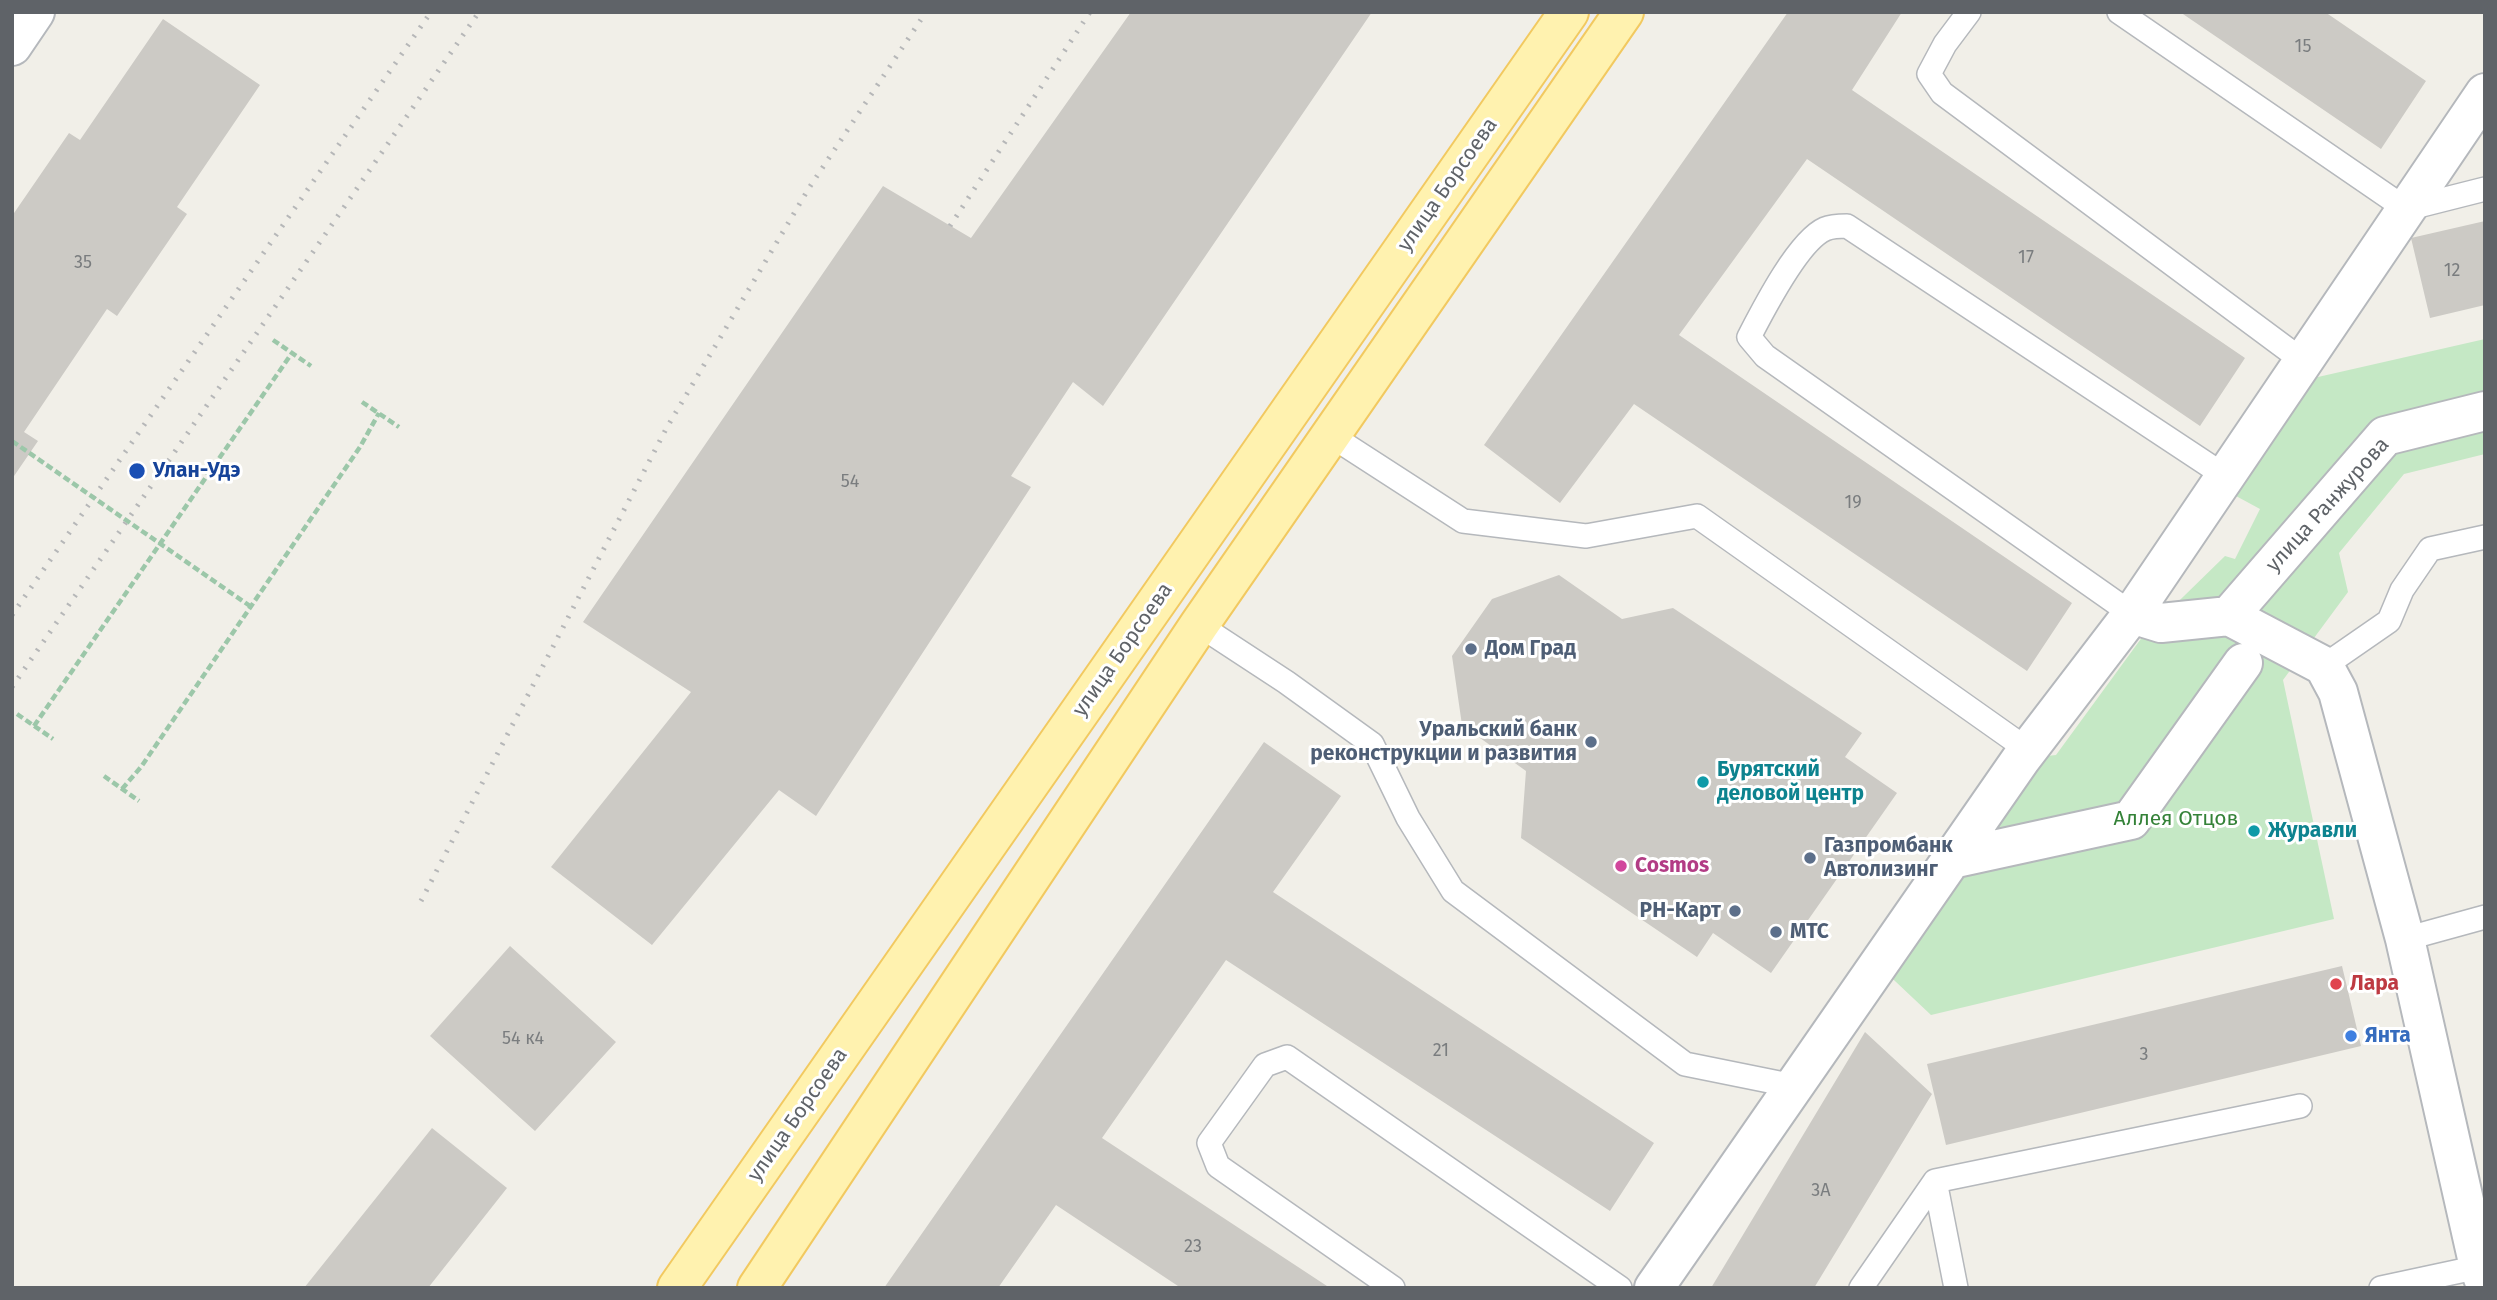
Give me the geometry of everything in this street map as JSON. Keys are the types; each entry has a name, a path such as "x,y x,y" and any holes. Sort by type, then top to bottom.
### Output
{"main road":[{"name":"улица Борсоева","path":"677,1288 1569,12"},
{"path":"757,1288 1199,625 1624,12"}],"street":[{"path":"12,46 35,12"},
{"path":"1654,1288 2028,750 2147,619 2225,476 2485,93"},
{"name":"улица Ранжурова","path":"2229,616 2385,436 2485,411"},
{"path":"2147,619 2229,616 2324,666 2338,692 2405,939 2482,1275"},
{"path":"1952,859 2131,820 2243,663"}],"lane":[{"path":"1969,12 1945,44 1929,75 1942,93 2303,361"},
{"path":"2119,12 2406,209 2485,189"},
{"path":"2147,619 1765,356 1749,337 1763,310 1806,243 1826,228 1847,226 2225,476"},
{"path":"1330,435 1463,521 1586,536 1697,516 2028,750"},
{"path":"2324,666 2389,621 2402,590 2430,550 2485,537"},
{"path":"1199,625 1286,682 1372,744 1408,818 1453,891 1685,1063 1794,1086"},
{"path":"2405,939 2485,916"},
{"path":"1393,1288 1218,1167 1209,1143 1265,1065 1287,1057 1620,1288"},
{"path":"1861,1288 1935,1181 2300,1106"},
{"path":"1935,1181 1956,1288"},
{"path":"2381,1288 2482,1275"}],"path":[{"path":"273,340 311,366"},
{"path":"34,726 292,353"},
{"path":"362,401 399,428"},
{"path":"122,789 141,766 360,447 379,413"},
{"path":"12,441 250,607"},
{"path":"17,714 52,739"},
{"path":"104,776 139,801"}],"green space":[{"name":"Аллея Отцов","path":"2485,339 2485,454 2404,474 2339,553 2348,592 2283,680 2334,919 1931,1015 1878,965 2021,759 2056,755 2143,636 2225,556 2235,559 2260,509 2236,496 2296,382"}],"building":[{"path":"1131,12 1372,12 1103,406 1073,382 1011,476 1031,487 816,816 779,790 652,945 551,867 691,692 583,622 883,186 971,238"},
{"path":"1788,12 1902,12 1852,90 2245,358 2200,426 1807,159 1679,335 2072,603 2027,671 1634,404 1560,503 1484,445"},
{"path":"2180,12 2325,12 2426,81 2381,149"},
{"path":"163,19 260,85 177,207 187,214 117,316 107,309 24,432 38,441 12,479 12,216 69,133 80,140"},
{"path":"2485,221 2485,305 2430,318 2411,238"},
{"name":"Бурятский деловой центр","path":"1559,575 1622,619 1673,608 1862,733 1845,757 1897,793 1771,973 1713,933 1697,957 1521,838 1526,771 1462,725 1452,656 1492,599"},
{"path":"1264,742 1341,796 1273,892 1654,1143 1610,1211 1226,960 1102,1138 1330,1288 1181,1288 1056,1205 998,1288 884,1288"},
{"path":"510,946 616,1042 535,1131 430,1036"},
{"path":"2342,966 2361,1046 1946,1145 1927,1064"},
{"path":"1865,1032 1932,1094 1814,1288 1711,1288"},
{"path":"432,1128 507,1188 428,1288 304,1288"}],"railway":[{"path":"12,615 431,12"},
{"path":"12,687 479,12"},
{"path":"421,901 666,429 809,188 926,12"},
{"path":"950,226 1090,12"}],"place":[{"name":"Улан-Удэ","path":"137,471"},
{"name":"Дом Град","path":"1471,649"},
{"name":"Уральский банк реконструкции и развития","path":"1591,742"},
{"name":"Бурятский деловой центр","path":"1703,782"},
{"name":"Журавли","path":"2254,831"},
{"name":"Газпромбанк Автолизинг","path":"1810,858"},
{"name":"Cosmos","path":"1621,866"},
{"name":"РН-Карт","path":"1735,911"},
{"name":"МТС","path":"1776,932"},
{"name":"Лара","path":"2336,984"},
{"name":"Янта","path":"2351,1036"}]}
